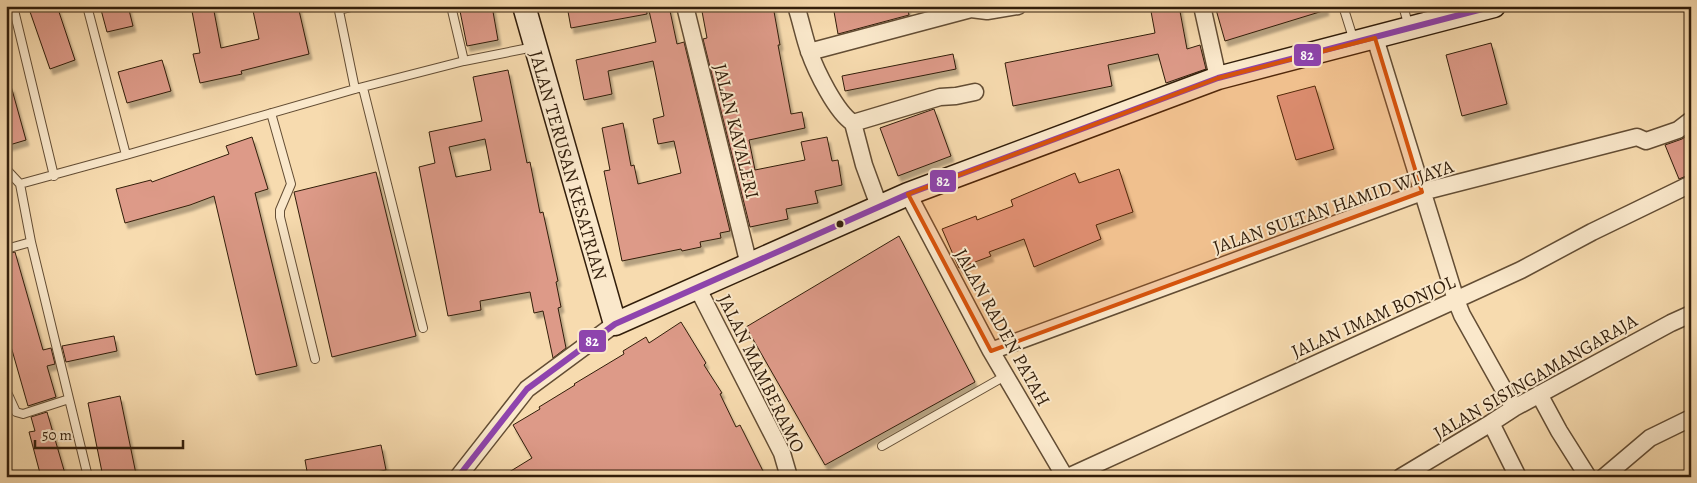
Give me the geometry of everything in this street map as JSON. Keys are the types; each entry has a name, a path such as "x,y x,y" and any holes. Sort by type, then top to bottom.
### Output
{"street":[{"name":"JALAN TERUSAN KESATRIAN","path":"524,6 534,47 615,324"},
{"name":"JALAN KAVALERI","path":"685,6 749,265"},
{"path":"796,6 809,52 825,86 846,119 853,123 864,165 879,206"},
{"path":"809,52 971,8 986,11 1018,6"},
{"path":"1202,6 1218,78"},
{"path":"458,477 528,389 615,324 908,194 1218,78 1494,6"},
{"path":"1364,40 1422,192 1462,315 1514,408"},
{"path":"853,123 940,97 975,92"},
{"name":"JALAN SULTAN HAMID WIJAYA","path":"991,351 1422,192 1637,137 1646,141 1678,130 1691,120"},
{"name":"JALAN IMAM BONJOL","path":"1067,477 1520,270 1592,232 1691,184"},
{"name":"JALAN RADEN PATAH","path":"908,194 1005,376 1067,477"},
{"name":"JALAN MAMBERAMO","path":"697,287 782,453 789,477"},
{"name":"JALAN SISINGAMANGARAJA","path":"1401,477 1514,408 1691,314"},
{"path":"1539,394 1559,431 1588,477"},
{"path":"1604,477 1650,438 1691,418"},
{"path":"1491,423 1518,477"}],"lane":[{"path":"13,6 54,176"},
{"path":"87,6 126,156"},
{"path":"355,6 339,8 423,328"},
{"path":"451,6 464,61"},
{"path":"1343,6 1364,40"},
{"path":"1403,6 1409,29"},
{"path":"20,184 126,156 271,112 464,61 534,47"},
{"path":"271,112 291,184 280,210 280,217 316,359"},
{"path":"6,169 20,184 30,242 88,477"},
{"path":"6,249 30,242"},
{"path":"882,446 1005,376"},
{"path":"6,390 16,412 23,414 69,399"}],"highlighted area":[{"path":"1375,38 1422,192 991,351 908,194 1218,78"}],"building":[{"path":"28,6 57,6 75,60 50,69"},
{"path":"100,6 128,6 133,26 107,32"},
{"path":"191,6 213,6 221,48 259,39 252,6 298,6 309,54 241,71 242,74 200,83 193,54 200,53"},
{"path":"459,6 492,6 498,40 467,46"},
{"path":"567,6 646,6 647,14 571,28"},
{"path":"648,6 669,6 677,44 684,42 730,231 720,233 721,238 700,242 701,247 682,251 681,249 622,261 604,171 610,170 602,128 623,123 631,166 634,165 638,184 681,173 674,141 658,144 653,119 664,116 653,61 608,71 612,94 584,100 576,60 656,42"},
{"path":"701,6 773,6 791,114 802,112 805,128 749,140 755,170 805,160 801,142 827,137 832,161 838,160 842,185 815,191 818,203 786,209 788,219 750,227 703,39 707,38"},
{"path":"833,6 907,6 909,15 838,34"},
{"path":"1150,6 1179,6 1187,49 1200,45 1206,69 1166,83 1158,54 1108,65 1112,86 1013,106 1005,63 1155,33"},
{"path":"1215,6 1325,6 1326,10 1225,41"},
{"path":"1491,43 1507,104 1462,116 1446,55"},
{"path":"953,54 956,69 845,91 842,76"},
{"path":"162,60 171,91 127,103 118,72"},
{"path":"508,70 527,163 530,162 540,213 543,212 558,281 556,282 561,307 558,308 566,348 553,358 543,311 534,313 530,292 480,301 481,310 448,316 419,167 435,163 429,132 482,121 473,77","holes":["485,139 491,170 456,177 449,147"]},
{"path":"11,86 26,140 6,146 6,87"},
{"path":"1315,86 1334,149 1296,160 1277,96"},
{"path":"934,109 951,156 898,176 880,128"},
{"path":"1691,133 1691,174 1679,179 1665,145 1682,139"},
{"path":"252,137 268,189 255,193 297,366 256,375 214,196 190,205 125,223 116,189 151,180 152,182 229,154 226,146"},
{"path":"1119,169 1133,212 1096,225 1101,239 1034,267 1024,239 989,252 991,256 959,268 942,229 976,216 977,220 1013,206 1011,200 1075,173 1079,183"},
{"path":"376,172 416,336 332,357 294,192"},
{"path":"899,236 975,382 825,465 746,327"},
{"path":"15,252 43,350 51,348 55,364 47,366 56,397 28,406 6,329 6,254"},
{"path":"681,322 706,363 704,365 722,393 720,394 736,427 740,425 766,477 501,477 532,458 513,425 540,409 539,407 574,384 624,354 623,351 646,337 649,343"},
{"path":"114,336 117,351 66,362 62,346"},
{"path":"120,396 136,474 122,477 103,477 88,403"},
{"path":"47,412 66,477 41,477 29,432 35,431 31,417"},
{"path":"381,445 386,470 353,477 308,477 305,460"}],"transit line":[{"name":"82","path":"458,477 527,389 615,324 908,194 1218,78 1494,6"}]}
